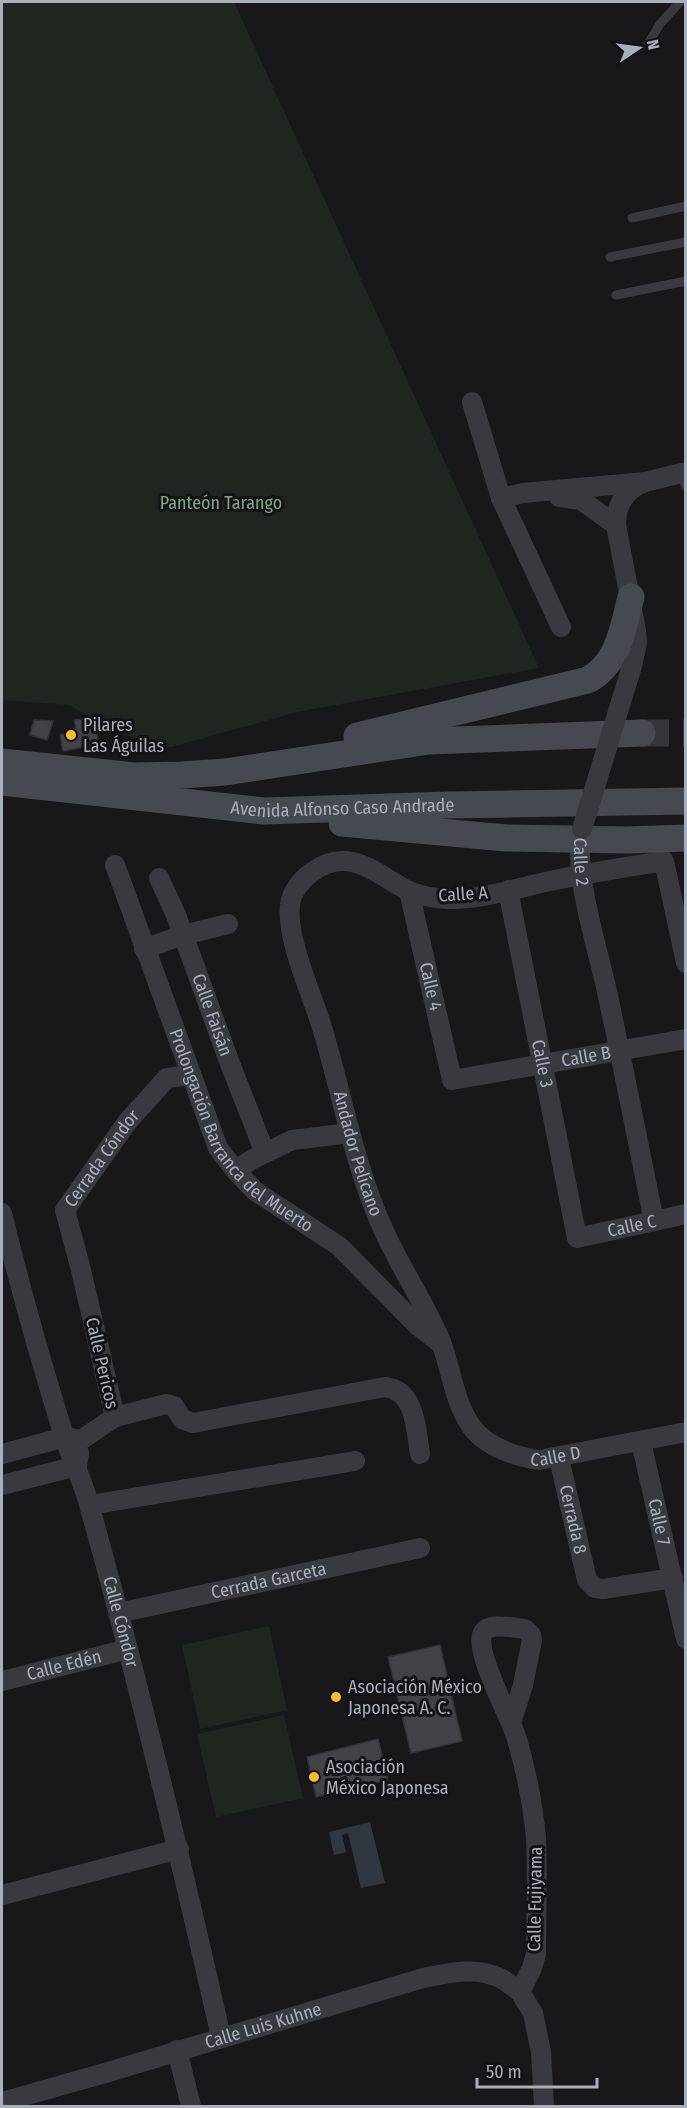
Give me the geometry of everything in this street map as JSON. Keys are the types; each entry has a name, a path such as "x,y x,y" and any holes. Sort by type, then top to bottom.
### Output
{"main road":[{"path":"234,770 370,733 588,680 603,669 613,656 620,640 631,597"},
{"name":"Avenida Alfonso Caso Andrade","path":"2,762 134,776 234,770 429,741 642,734"},
{"name":"Avenida Alfonso Caso Andrade","path":"2,782 264,811 686,801"},
{"path":"264,811 329,821 506,838 581,834 627,840 686,838"}],"street":[{"path":"472,402 501,498 561,627"},
{"path":"501,498 523,493 684,478"},
{"name":"Calle 2","path":"645,482 629,490 618,506 616,525 631,597 637,643 581,834 581,874 654,1221"},
{"path":"523,493 580,500 616,525"},
{"path":"581,874 599,855 627,840"},
{"name":"Calle A","path":"290,905 296,887 313,871 332,862 352,860 367,866 409,891 438,898 467,898 581,874 664,861 686,963"},
{"name":"Prolongación Barranca del Muerto","path":"115,865 218,1148 255,1191 339,1246 417,1325 441,1344"},
{"name":"Calle Faisán","path":"159,878 183,935 265,1153"},
{"name":"Calle 3","path":"508,890 577,1238"},
{"name":"Calle 4","path":"409,891 452,1080"},
{"name":"Andador Pelícano","path":"290,905 292,936 323,1031 366,1185 384,1231 423,1303 441,1344 456,1392"},
{"path":"144,949 183,935 228,924"},
{"name":"Calle B","path":"452,1080 686,1040"},
{"name":"Cerrada Cóndor","path":"81,1269 64,1210 128,1121 167,1078 190,1076"},
{"path":"235,1170 291,1140 350,1133"},
{"name":"Calle Cóndor","path":"2,1213 11,1292 73,1439 77,1466 90,1505 179,1849 221,2037"},
{"name":"Calle C","path":"577,1238 686,1214"},
{"name":"Calle Pericos","path":"2,1454 73,1439 115,1417 81,1269"},
{"path":"115,1417 170,1405 177,1409 182,1419 193,1423 385,1387 393,1388 404,1394 411,1406 420,1454"},
{"name":"Calle D","path":"456,1392 471,1426 489,1443 516,1456 539,1460 559,1458 686,1432"},
{"name":"Calle 7","path":"641,1442 685,1633"},
{"name":"Cerrada 8","path":"559,1458 587,1580 595,1588 603,1589 673,1578"},
{"path":"90,1505 355,1461"},
{"path":"2,1485 77,1466"},
{"name":"Cerrada Garceta","path":"118,1613 420,1548"},
{"name":"Calle Edén","path":"2,1681 128,1649"},
{"name":"Calle Fujiyama","path":"511,1723 529,1785 536,1838 536,1954 520,1992"},
{"path":"2,1895 179,1849"},
{"name":"Calle Luis Kuhne","path":"2,2102 423,1978 457,1971 479,1972 500,1978 520,1992"},
{"path":"520,1992 533,2013 541,2052 544,2106"},
{"path":"177,2050 191,2106"}],"lane":[{"path":"648,44 660,24 680,2"},
{"path":"632,218 686,206"},
{"path":"610,257 686,242"},
{"path":"616,295 686,281"}],"green space":[{"name":"Panteón Tarango","path":"2,2 234,2 539,668 297,712 171,747 110,731 70,705 2,700"},
{"path":"269,1626 287,1710 200,1729 182,1645"},
{"path":"284,1715 303,1798 216,1817 197,1734"}],"shaded area":[{"path":"370,1822 385,1883 361,1888 348,1833 342,1835 346,1852 334,1855 329,1832"}],"building":[{"path":"88,718 95,725 99,744 63,751 60,735 76,728 74,720"},
{"path":"34,720 53,721 47,740 30,735"},
{"path":"440,1645 462,1741 411,1753 388,1657"},
{"path":"378,1739 388,1780 316,1797 307,1757"}],"tunnel":[{"path":"642,733 686,733"}],"place":[{"name":"Pilares Las Águilas","path":"71,735"},
{"name":"Asociación México Japonesa A. C.","path":"336,1697"},
{"name":"Asociación México Japonesa","path":"314,1777"}]}
